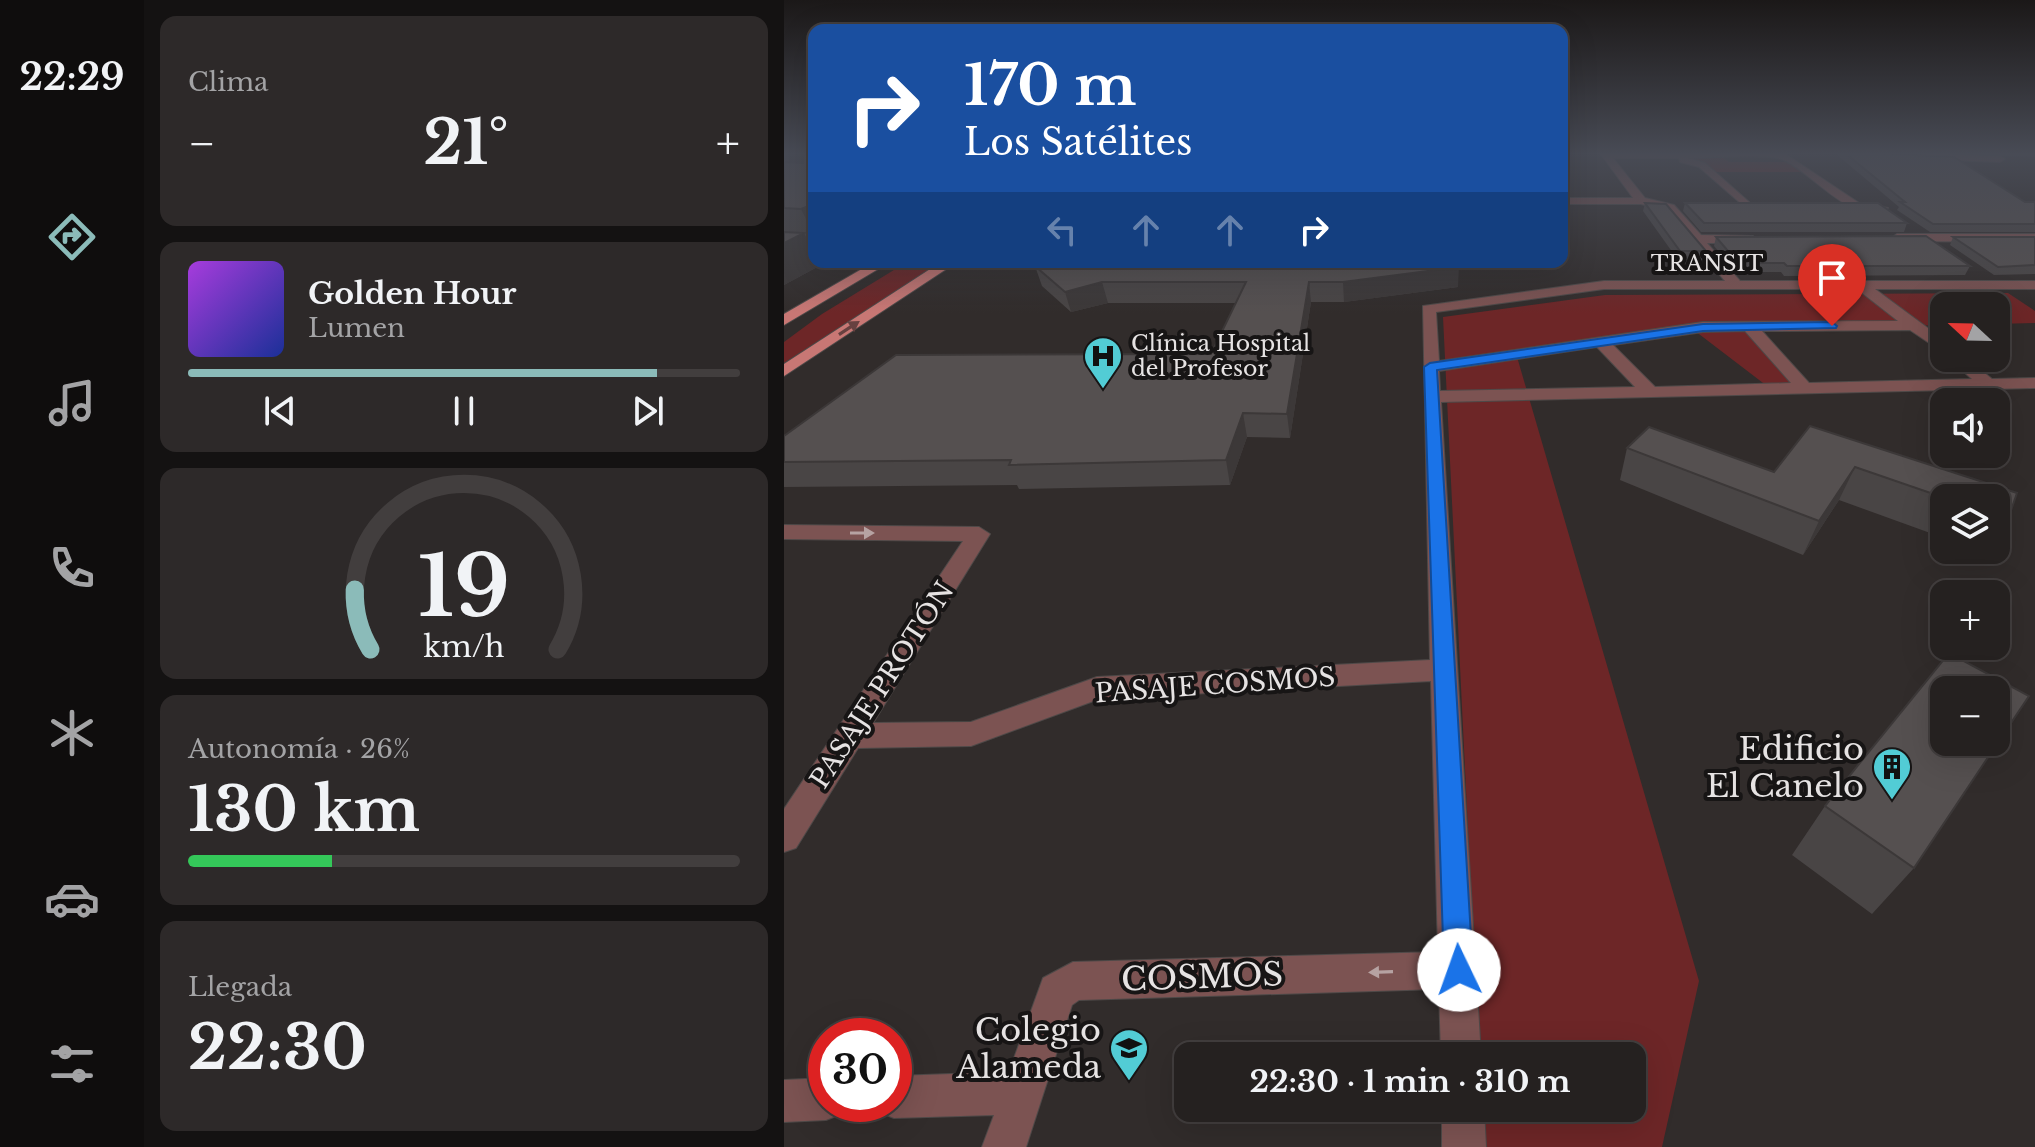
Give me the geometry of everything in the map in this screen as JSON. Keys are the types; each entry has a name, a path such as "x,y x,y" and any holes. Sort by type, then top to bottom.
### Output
{"main road":[{"path":"784,320 873,268"},
{"path":"784,371 941,268"}],"street":[{"path":"1668,207 1736,285"},
{"path":"1880,207 1890,214"},
{"path":"1902,222 1949,254"},
{"path":"1880,238 2035,238"},
{"path":"1697,239 1758,239"},
{"path":"1972,270 1994,285"},
{"name":"TRANSIT","path":"1430,367 1428,309 1604,285 2035,285"},
{"path":"1860,285 1930,337"},
{"path":"1461,1042 1430,367 1703,327 1915,325"},
{"path":"1749,326 1804,388"},
{"path":"1599,340 1650,392"},
{"path":"1973,372 1987,383"},
{"path":"1431,397 2035,383"},
{"name":"PASAJE PROTÓN","path":"784,532 979,534 784,837"},
{"name":"PASAJE COSMOS","path":"849,736 971,734 1097,688 1445,670"},
{"name":"COSMOS","path":"1004,1147 1057,992 1073,981 1459,970"},
{"path":"912,1096 1021,1093"},
{"path":"784,1101 808,1100"},
{"path":"1463,1122 1464,1147"}],"shaded area":[{"path":"897,268 932,268 784,363 784,342 822,314"},
{"path":"1930,293 1930,325 1761,330 1811,385 1767,386 1695,331 1515,350 1699,981 1662,1147 1484,1147 1483,1122 1646,1122 1646,1042 1478,1042 1443,317 1605,295"},
{"path":"2010,294 2035,311 2035,323 2010,324"}],"building":[{"path":"784,207 807,207 801,209"},
{"path":"1648,207 1668,207 1706,251 1680,251"},
{"path":"1688,207 1883,207 1907,223 1704,223"},
{"path":"1907,207 2035,207 2035,224 1933,224"},
{"path":"784,232 804,233 784,243"},
{"path":"1926,236 1970,266 1787,266 1784,263 1753,263 1742,251 1728,251 1716,237"},
{"path":"1953,237 2035,237 2035,265 1998,267"},
{"path":"1037,268 1451,268 1343,282 1309,282 1287,414 1243,413 1226,460 1009,465 1011,460 784,462 784,436 896,355 1211,354 1246,282 1102,282 1065,292"},
{"path":"1810,426 1930,465 1930,468 1940,468 1989,484 1930,484 1930,493 1855,467 1819,521 1627,448 1649,427 1774,472"},
{"path":"2010,491 2017,493 2010,513"},
{"name":"Edificio El Canelo","path":"1943,660 1962,660 1992,676 1930,676"},
{"name":"Edificio El Canelo","path":"1930,676 1930,756 1989,756 1914,868 1825,806"},
{"name":"Edificio El Canelo","path":"2010,686 2029,696 2010,724"}],"place":[{"name":"Clínica Hospital del Profesor","path":"1103,390"},
{"name":"Edificio El Canelo","path":"1892,801"},
{"name":"Colegio Alameda","path":"1129,1082"}],"route":[{"path":"1459,970 1430,367 1703,327 1832,326"}]}
